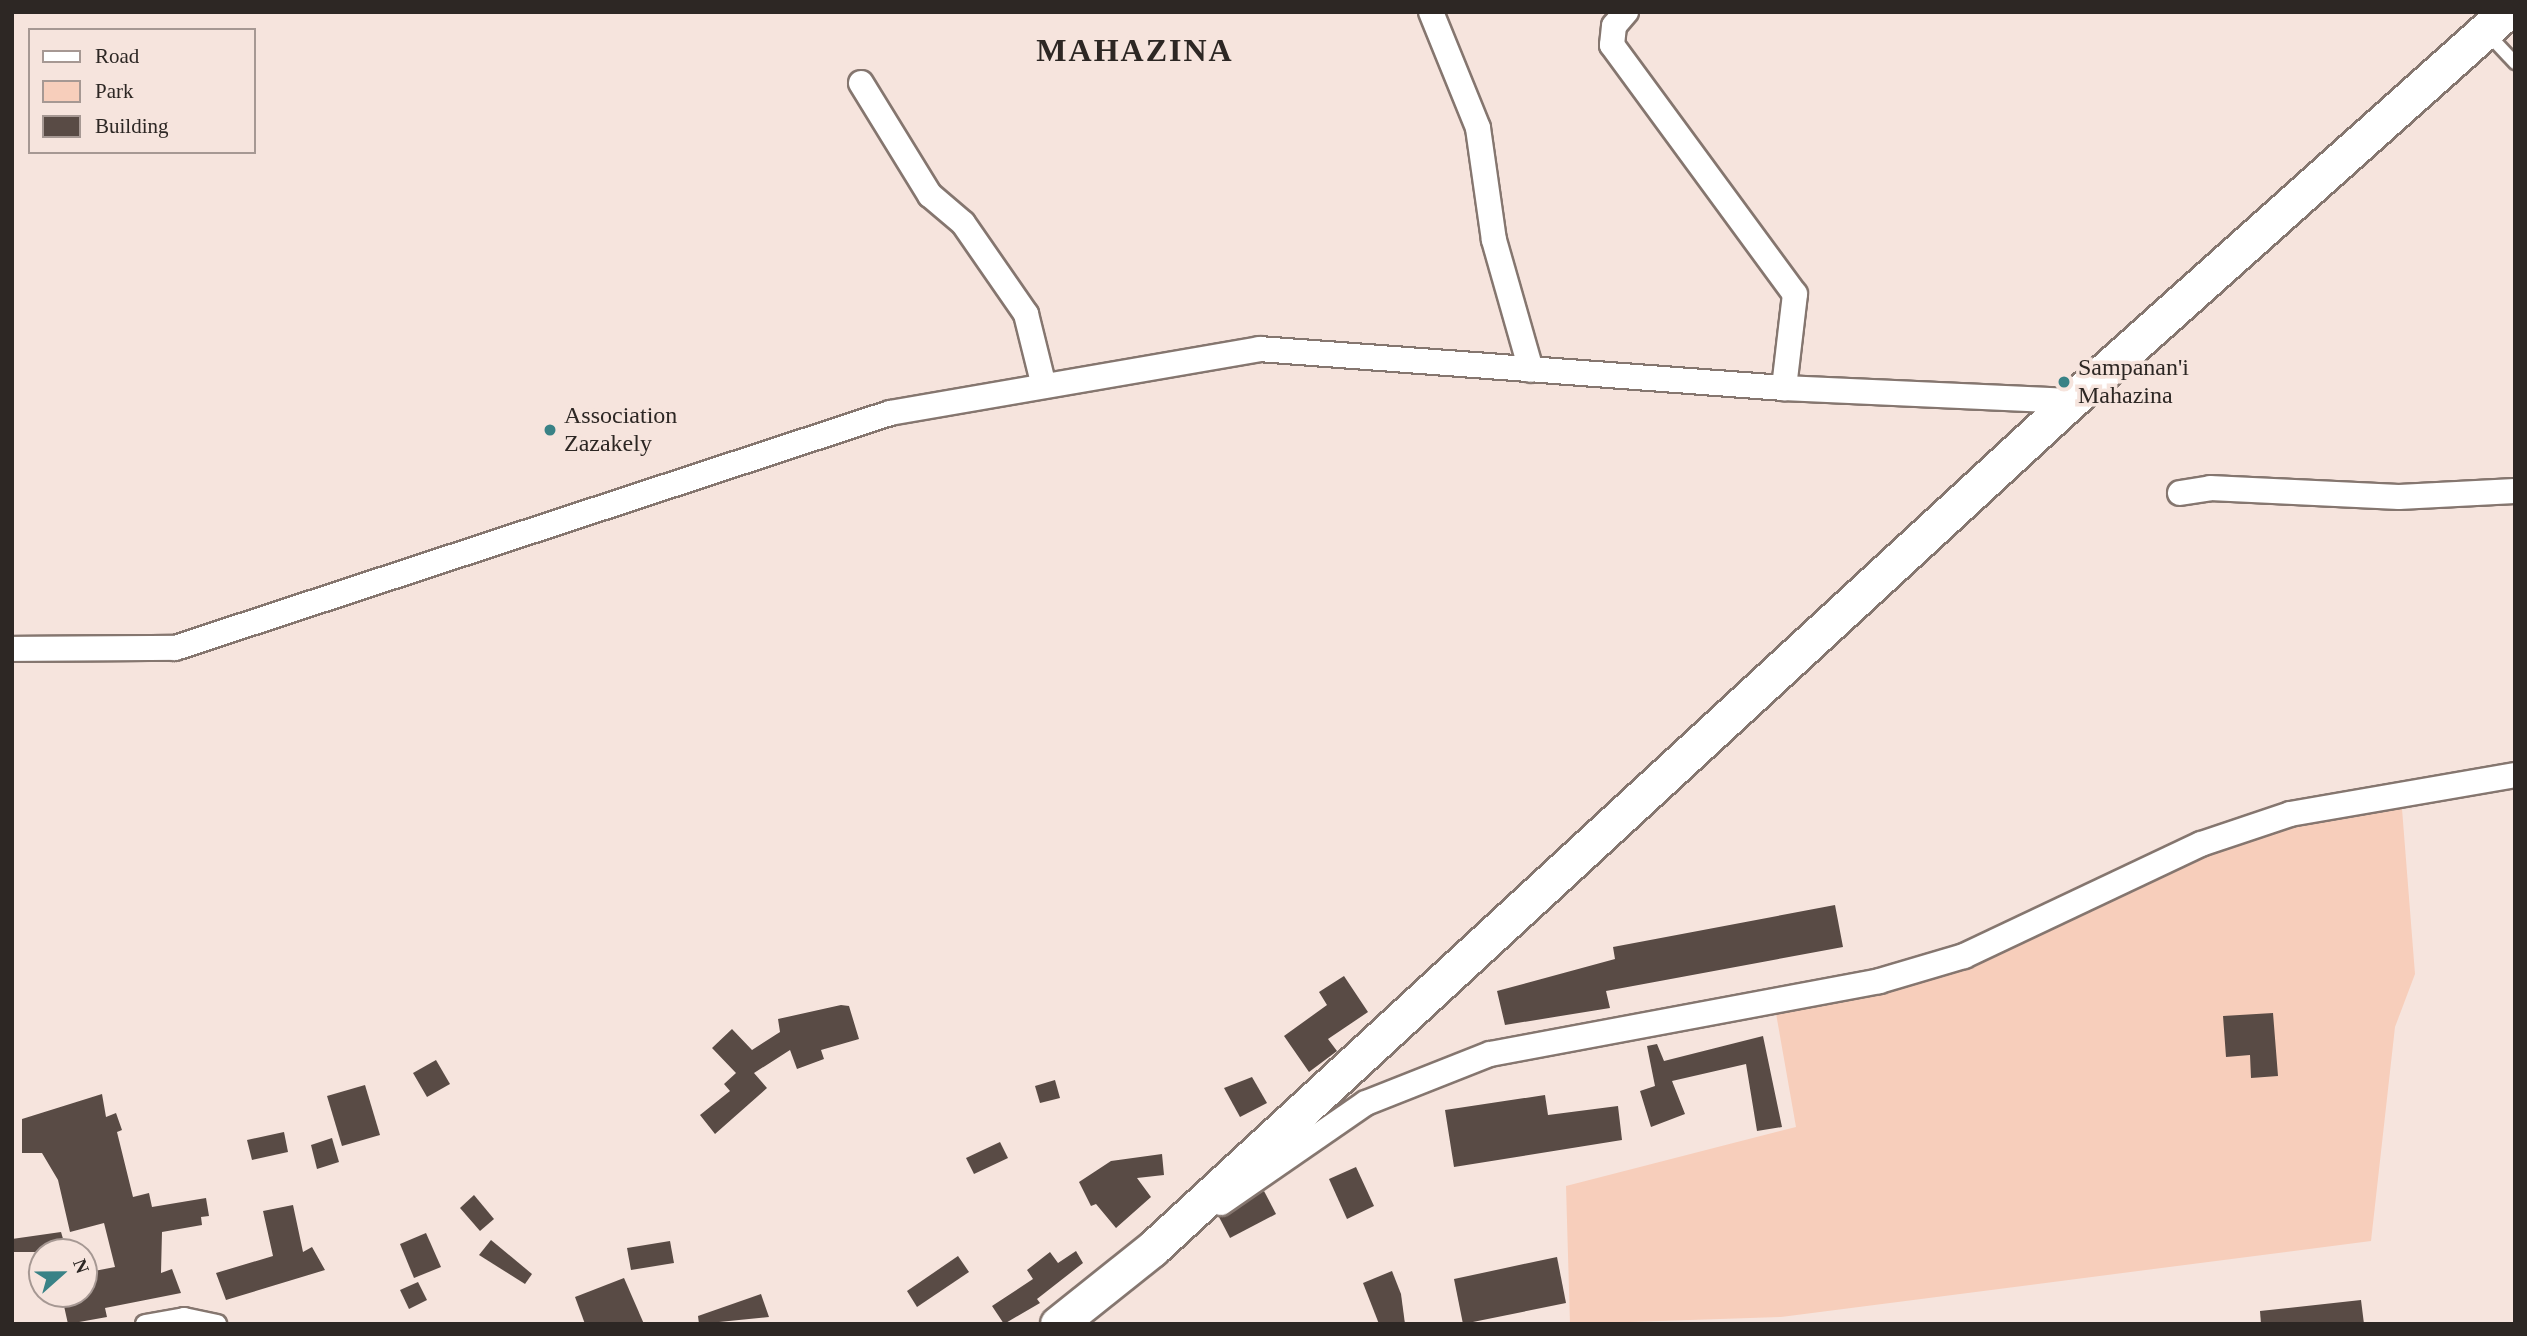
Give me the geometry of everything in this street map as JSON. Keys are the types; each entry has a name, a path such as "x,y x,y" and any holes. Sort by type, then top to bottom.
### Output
{"main road":[{"path":"1058,1324 1153,1250 2071,401 2496,22"}],"street":[{"path":"1431,12 1478,128 1494,240 1531,370"},
{"path":"1626,12 1614,26 1612,45 1795,294 1784,388"},
{"path":"862,83 930,195 963,223 1026,314 1044,386"},
{"path":"12,649 175,649 890,413 1259,349 1784,388 2071,401"},
{"path":"2180,493 2210,488 2399,497 2515,491"},
{"path":"1153,1250 1366,1103 1490,1054 1879,981 1964,956 2201,844 2290,814 2515,775"},
{"path":"145,1324 184,1317 217,1324"}],"lane":[{"path":"2496,22 2515,63"}],"green space":[{"path":"2401,796 2415,974 2395,1027 2371,1241 1781,1317 1570,1324 1566,1186 1796,1127 1774,1002 1879,981 2201,844"}],"building":[{"path":"1835,905 1843,947 1606,991 1610,1008 1505,1025 1497,991 1615,959 1613,947"},
{"path":"1344,976 1368,1012 1328,1039 1337,1051 1309,1072 1284,1036 1327,1005 1319,992"},
{"path":"841,1005 849,1006 859,1039 821,1050 824,1059 797,1069 790,1050 754,1073 767,1088 715,1134 700,1115 730,1091 724,1084 736,1073 712,1048 732,1029 752,1050 780,1032 778,1019"},
{"path":"2273,1013 2278,1076 2251,1078 2250,1055 2226,1057 2223,1016"},
{"path":"1763,1036 1782,1127 1757,1131 1746,1064 1672,1081 1685,1114 1651,1127 1640,1091 1655,1086 1647,1046 1657,1044 1664,1061"},
{"path":"436,1060 450,1084 427,1097 413,1073"},
{"path":"1252,1077 1267,1103 1240,1117 1224,1088"},
{"path":"1055,1080 1060,1098 1040,1103 1035,1086"},
{"path":"365,1085 380,1135 342,1146 327,1096"},
{"path":"102,1094 106,1117 116,1113 122,1130 117,1132 133,1197 149,1193 152,1207 206,1198 209,1216 201,1217 202,1225 162,1232 161,1273 172,1269 181,1293 105,1308 107,1317 68,1324 64,1308 98,1308 98,1270 115,1267 104,1223 70,1232 58,1180 42,1153 22,1153 22,1119"},
{"path":"1545,1095 1548,1115 1618,1106 1622,1140 1454,1167 1445,1110"},
{"path":"284,1132 288,1152 252,1160 247,1140"},
{"path":"332,1138 339,1162 317,1169 311,1145"},
{"path":"1000,1142 1008,1158 974,1174 966,1158"},
{"path":"1162,1154 1164,1175 1137,1178 1151,1197 1116,1228 1096,1204 1091,1206 1079,1182 1111,1161"},
{"path":"1356,1167 1374,1206 1347,1219 1329,1179"},
{"path":"1264,1191 1276,1214 1230,1238 1219,1217"},
{"path":"474,1195 494,1219 480,1231 460,1208"},
{"path":"293,1205 303,1252 312,1247 325,1270 226,1300 216,1273 273,1256 263,1211"},
{"path":"61,1232 63,1238 28,1238 28,1252 12,1252 12,1239"},
{"path":"426,1233 441,1267 414,1278 400,1244"},
{"path":"491,1240 532,1274 525,1284 479,1255"},
{"path":"670,1241 674,1263 631,1270 627,1248"},
{"path":"1076,1251 1083,1263 1037,1299 1040,1303 1004,1324 992,1306 1033,1279 1027,1270 1050,1252 1058,1263"},
{"path":"958,1256 969,1272 917,1307 907,1291"},
{"path":"1557,1257 1566,1303 1463,1324 1454,1279"},
{"path":"1392,1271 1401,1294 1405,1324 1379,1324 1363,1283"},
{"path":"624,1278 644,1324 585,1324 575,1297"},
{"path":"418,1282 427,1300 409,1309 400,1290"},
{"path":"761,1294 769,1317 699,1324 698,1316"},
{"path":"2361,1300 2364,1324 2261,1324 2260,1311"}],"place":[{"name":"Sampanan'i Mahazina","path":"2064,382"},
{"name":"Association Zazakely","path":"550,430"}],"district":[{"name":"MAHAZINA","path":"1135,50"}]}
